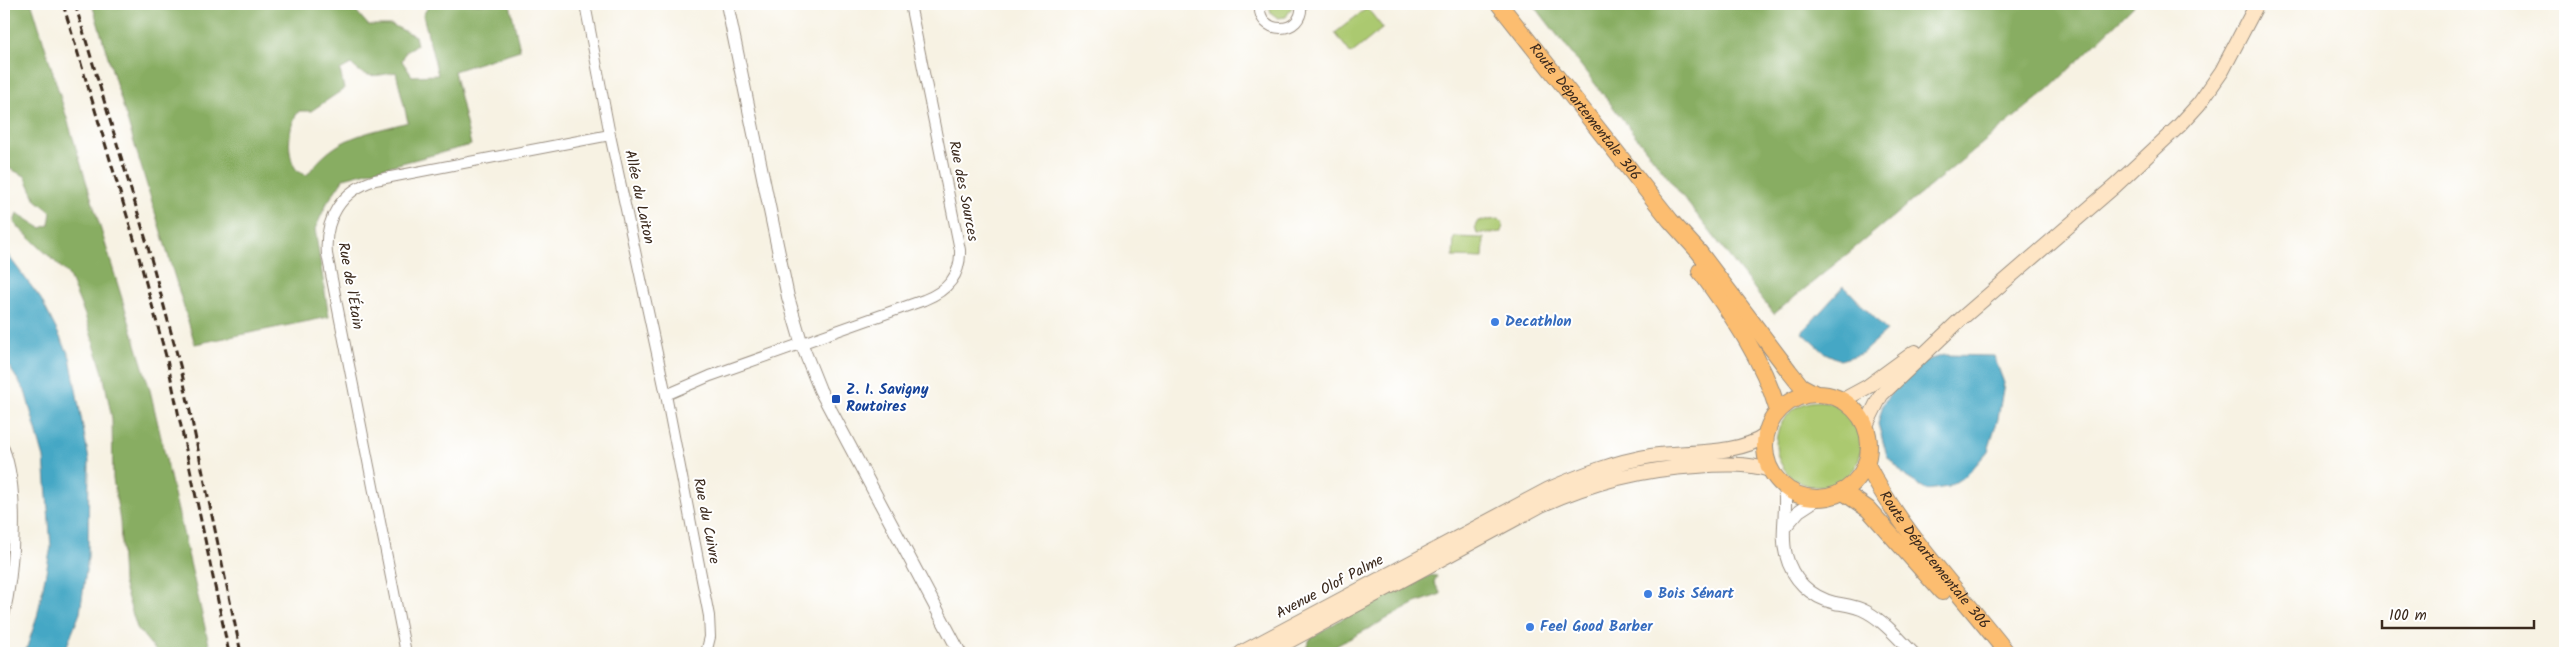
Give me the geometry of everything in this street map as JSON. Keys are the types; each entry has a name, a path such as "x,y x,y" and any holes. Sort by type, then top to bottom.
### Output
{"main road":[{"name":"Route Départementale 306","path":"1499,4 1670,220 1699,252 1789,372 1801,386 1816,394"},
{"path":"1866,425 1881,395 1961,319 2108,192 2180,126 2199,104 2222,71 2257,4"},
{"name":"Route Départementale 306","path":"1670,220 1685,251 1754,351 1769,384 1778,411"},
{"path":"1843,400 1867,387 1961,319"},
{"path":"1816,394 1843,400 1856,411 1866,425 1869,449 1866,464 1857,479 1842,491 1819,498 1800,496 1784,487 1770,470 1765,454 1766,435 1778,411 1789,402 1802,396 1816,394"},
{"path":"1436,556 1549,489 1599,469 1650,456 1742,447 1758,441 1766,435"},
{"path":"1436,556 1542,506 1609,480 1647,470 1743,464 1770,470"},
{"name":"Route Départementale 306","path":"1866,464 1876,484 1910,535 2007,653"},
{"name":"Route Départementale 306","path":"1842,491 1868,509 1894,536 1993,653"},
{"name":"Avenue Olof Palme","path":"1241,653 1436,556"},
{"name":"Avenue Olof Palme","path":"1267,653 1436,556"}],"street":[{"name":"Allée du Laiton","path":"584,4 666,395"},
{"path":"727,4 786,290 802,344 830,409 960,653"},
{"name":"Rue des Sources","path":"666,395 710,376 938,295 952,283 958,272 960,250 910,4"},
{"path":"1260,4 1262,19 1269,26 1278,29 1288,28 1296,23 1301,15 1301,4"},
{"name":"Rue de l'Étain","path":"406,653 327,254 327,231 331,218 338,205 351,192 375,180 610,135"},
{"name":"Rue du Cuivre","path":"666,395 709,616 710,637 706,653"},
{"path":"4,449 10,481 4,616"},
{"path":"1784,487 1786,526 1783,546 1795,577 1802,585 1824,600 1848,604 1869,613 1912,653"},
{"path":"1786,526 1800,510 1819,498"}],"green space":[{"path":"4,4 32,4 150,390 211,653 160,653 156,651 137,628 123,583 120,521 113,479 112,419 103,373 85,315 68,274 14,223 17,213 41,228 49,225 51,212 36,200 25,176 4,166"},
{"path":"92,4 358,4 357,12 368,25 392,25 415,36 417,45 406,51 402,61 412,76 438,75 423,15 430,4 510,4 520,50 454,71 471,145 344,178 327,203 315,229 329,317 195,344","holes":["351,64 362,73 372,76 396,72 408,122 352,138 329,152 307,175 300,172 293,163 290,148 292,124 295,117 299,111 311,111 344,89 340,70"]},
{"path":"1269,4 1292,4 1292,7 1286,17 1278,18 1271,13"},
{"path":"1533,4 2136,4 2050,88 1774,314"},
{"path":"1367,8 1383,28 1351,54 1335,33"},
{"path":"1499,219 1503,223 1502,232 1477,234 1475,226 1478,221"},
{"path":"1454,237 1484,238 1483,258 1453,257"},
{"path":"1819,401 1836,404 1850,413 1859,427 1862,444 1859,461 1850,475 1836,484 1819,487 1802,484 1788,475 1779,461 1776,444 1779,427 1788,413 1802,404"},
{"path":"1431,575 1437,576 1434,582 1441,594 1416,603 1323,653 1298,653 1305,650 1310,639 1362,606"}],"water":[{"path":"4,250 41,299 70,357 89,460 88,557 80,613 64,653 25,653 37,617 51,547 44,458 25,391 4,359"},
{"path":"1844,286 1887,331 1861,354 1840,360 1825,353 1802,332"},
{"path":"1944,355 1994,356 2004,383 1998,419 1988,451 1968,474 1948,487 1927,490 1906,477 1887,456 1878,424 1883,404 1897,384 1921,362"}],"railway":[{"path":"63,4 134,239 167,360 229,653"},
{"path":"75,4 146,240 181,369 241,653"}],"place":[{"name":"Decathlon","path":"1495,322"},
{"name":"Z. I. Savigny Routoires","path":"836,399"},
{"name":"Bois Sénart","path":"1648,594"},
{"name":"Feel Good Barber","path":"1530,627"}]}
